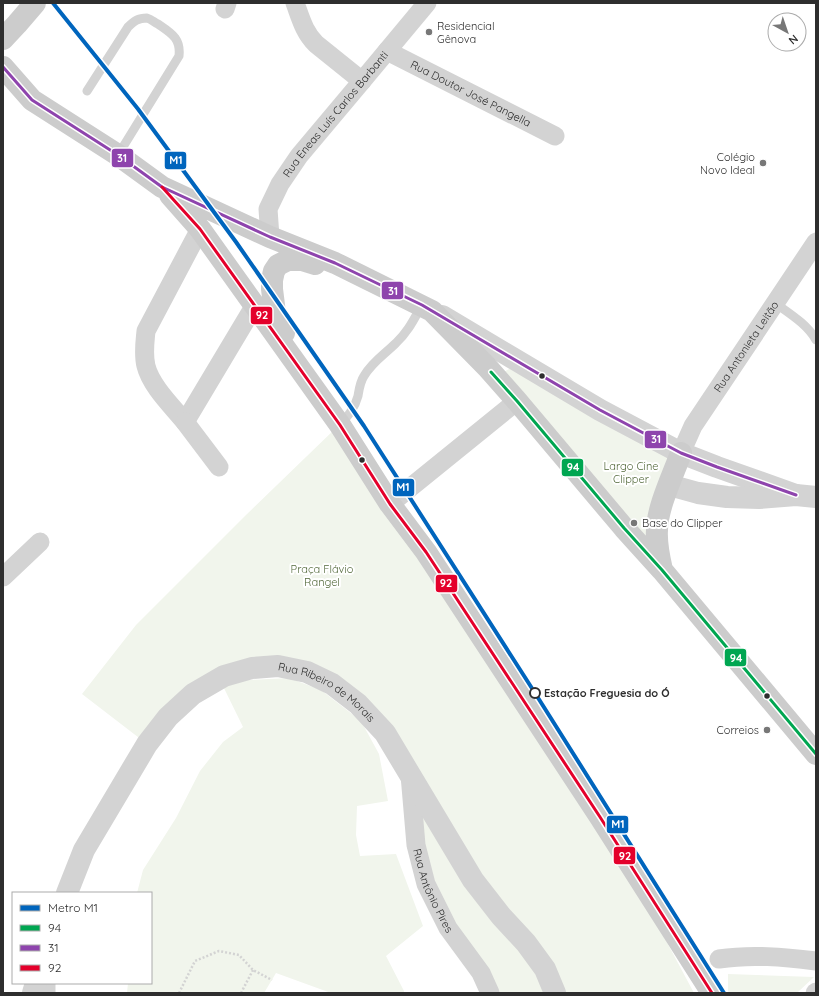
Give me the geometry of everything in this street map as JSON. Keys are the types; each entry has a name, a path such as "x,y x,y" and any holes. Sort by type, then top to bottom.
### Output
{"main road":[{"path":"3,39 35,3"},
{"path":"4,72 32,100 118,155 162,187 270,237 335,263 427,308 518,401 816,754"},
{"path":"162,187 200,229 340,425 390,504 434,565 600,818 712,993"},
{"path":"284,346 284,330 275,313 272,289 274,271 278,265 288,260 302,260 323,267 335,263"},
{"path":"662,570 657,548 657,529 660,511 681,453"}],"street":[{"path":"295,3 303,26 316,44 362,81"},
{"name":"Rua Eneas Luís Carlos Barbanti","path":"270,237 268,209 280,184 299,156 427,3"},
{"name":"Rua Doutor José Pangella","path":"387,51 555,136"},
{"path":"200,229 146,331 144,349 146,366 154,384 219,467"},
{"name":"Rua Antonieta Leitão","path":"681,453 693,426 816,242"},
{"path":"185,422 255,305"},
{"path":"427,308 600,410 681,453 717,467 810,498"},
{"path":"390,504 518,401"},
{"path":"669,485 698,494 727,497 810,498"},
{"path":"3,577 40,542"},
{"name":"Rua Ribeiro de Morais","path":"67,892 84,850 147,744 168,717 193,694 224,676 252,668 278,666 307,672 332,684 358,704 384,733 474,880 501,916 526,943 545,969 555,993"},
{"name":"Rua Antônio Pires","path":"410,775 416,845 426,884 448,928 480,973 490,993"},
{"path":"719,959 735,956 816,961"}],"lane":[{"path":"87,91 128,27 134,21 142,18 149,18 171,33 180,47 178,56 118,155"},
{"path":"775,302 812,332 816,340"},
{"path":"340,425 353,408 363,377 378,359 407,332 427,308"}],"path":[{"path":"179,993 195,961 219,951 239,955 253,970 272,980"},
{"path":"241,993 253,970"}],"green space":[{"name":"Largo Cine Clipper","path":"520,363 681,453 669,485 662,570 500,374"},
{"name":"Praça Flávio Rangel","path":"337,427 600,817 694,993 490,993 426,884 410,775 358,704 278,666 248,680 289,678 321,690 361,721 379,754 388,801 357,806 356,835 360,856 396,854 423,926 386,956 404,993 331,993 276,973 264,993 127,993 128,984 152,984 152,892 137,892 143,870 176,818 200,771 223,742 243,727 221,682 147,744 82,694 136,625"},
{"path":"728,974 814,977 797,993 729,993"}],"metro line":[{"name":"M1","path":"53,3 138,109 236,242 364,426 535,693 724,993"}],"transit line":[{"name":"31","path":"3,67 32,100 118,155 162,187 270,237 335,263 422,305 600,410 681,453 796,495"},
{"name":"92","path":"162,187 200,229 340,425 390,504 426,552 600,817 712,993"},
{"name":"94","path":"491,372 624,528 662,570 816,754"}],"place":[{"name":"Residencial Gênova","path":"429,32"},
{"name":"Colégio Novo Ideal","path":"763,163"},
{"name":"Base do Clipper","path":"634,523"},
{"name":"Estação Freguesia do Ó","path":"535,693"},
{"name":"Correios","path":"767,730"}]}
